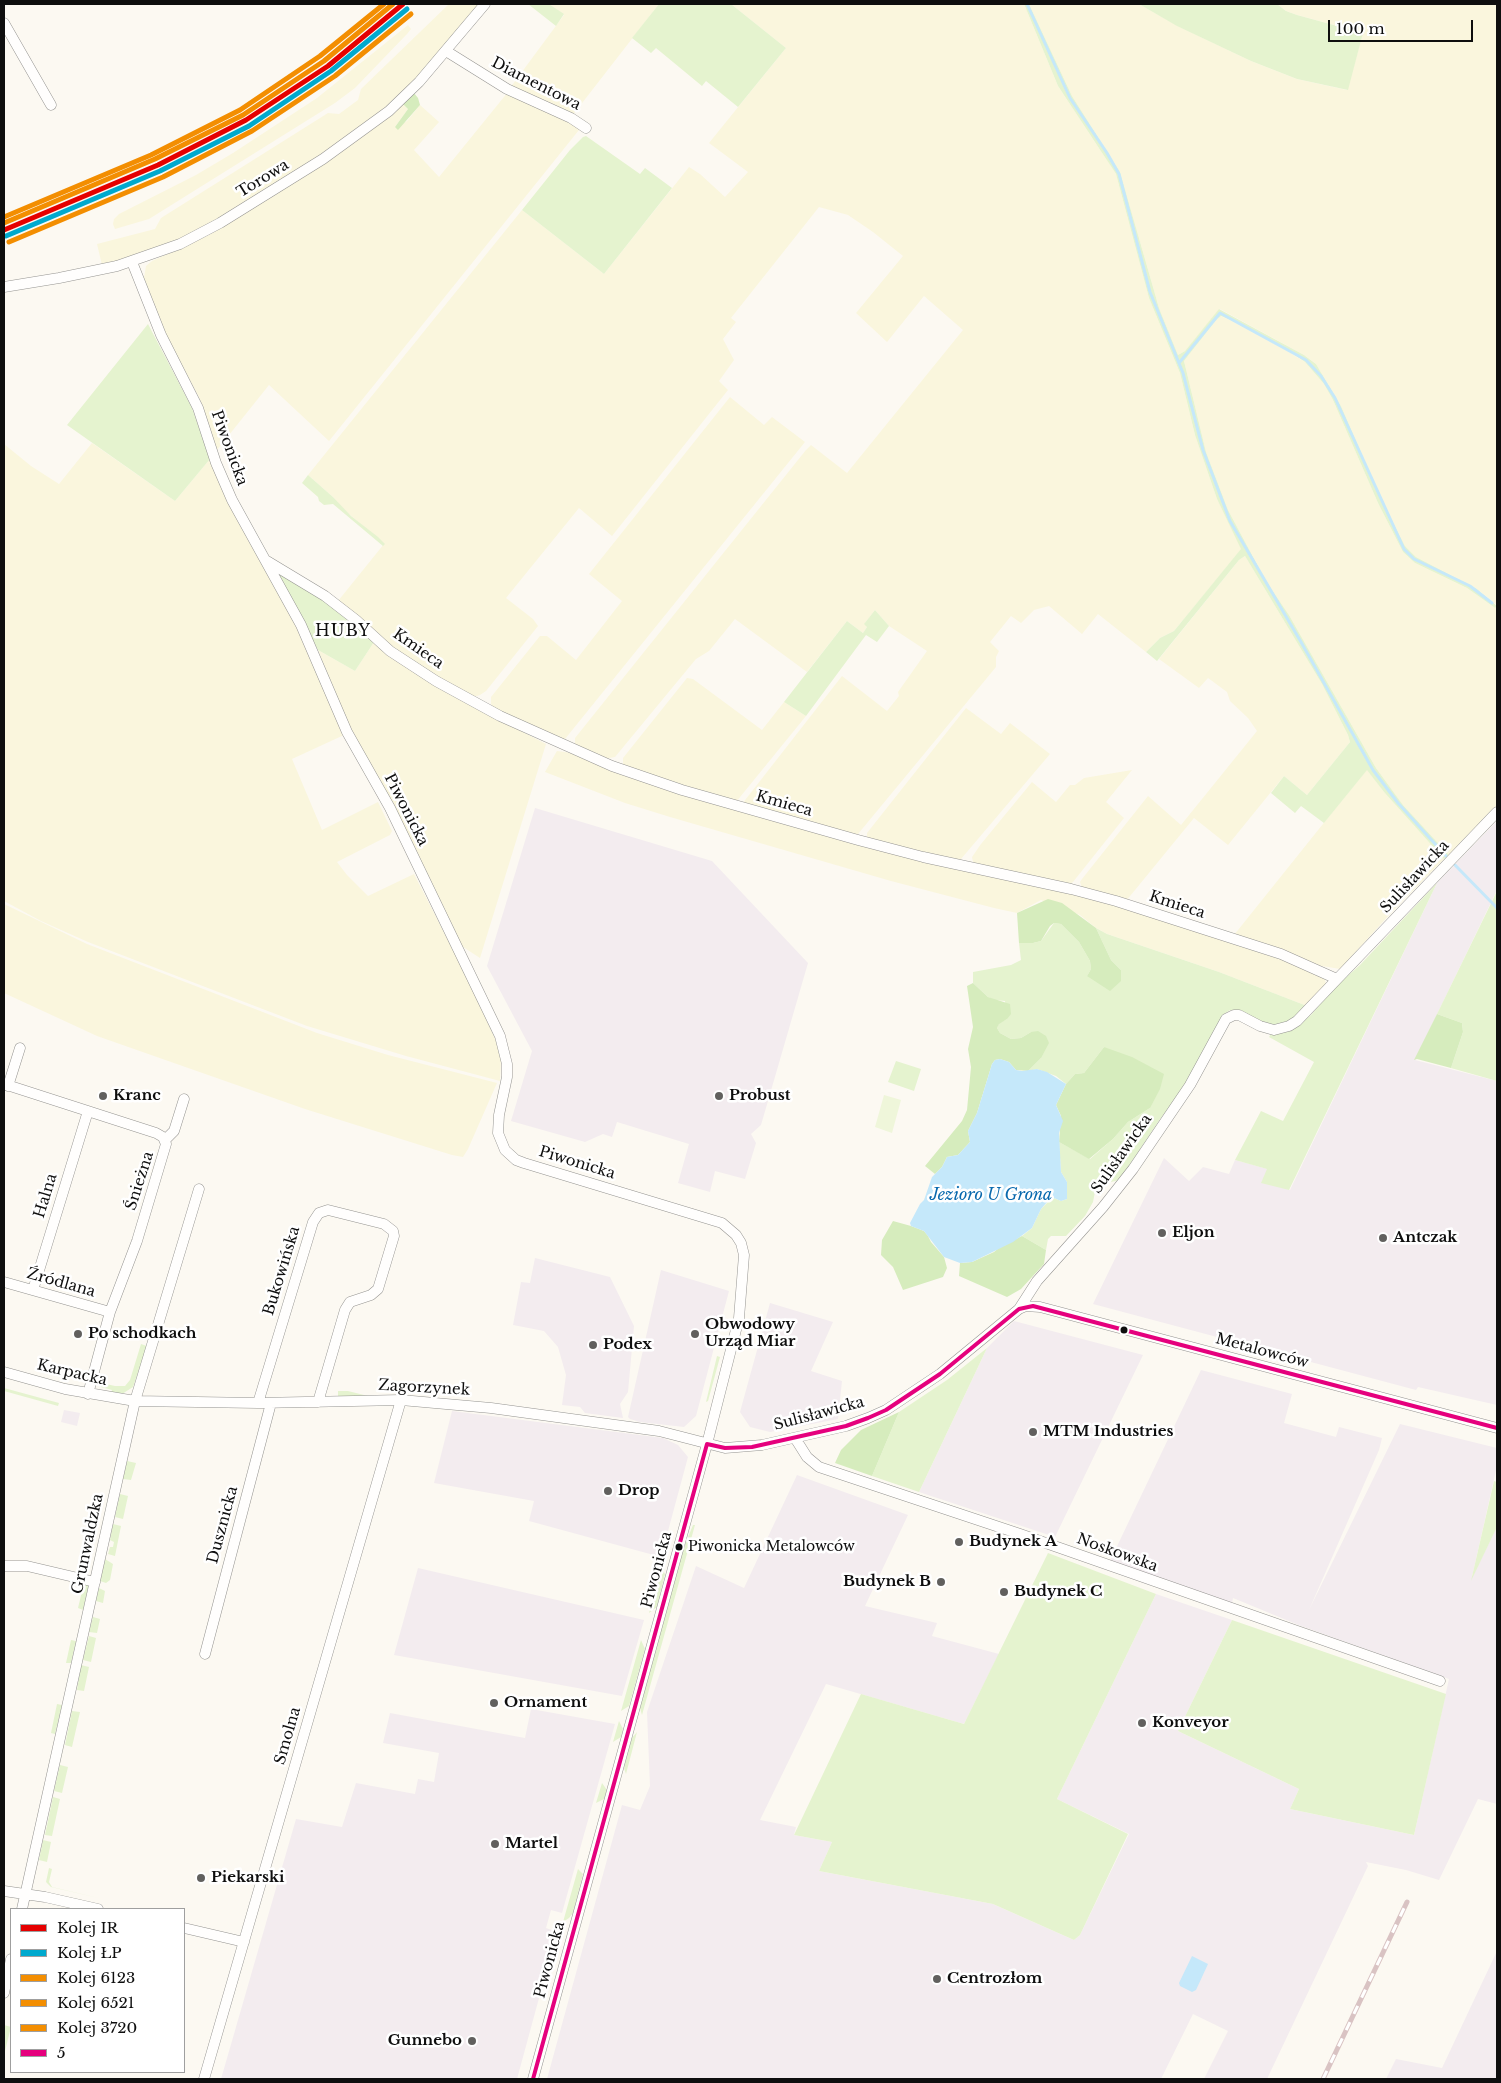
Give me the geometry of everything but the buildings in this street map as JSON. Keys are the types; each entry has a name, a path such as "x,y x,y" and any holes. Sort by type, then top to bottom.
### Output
{"street":[{"name":"Torowa","path":"4,287 78,275 132,262 180,244 202,233 337,150 399,102 419,82 485,4"},
{"path":"4,23 51,105"},
{"name":"Diamentowa","path":"446,51 507,89 571,118 586,128"},
{"name":"Piwonicka","path":"132,262 167,348 198,408 216,463 232,500 313,652 347,732 390,808 500,1036 507,1064 507,1077 499,1115 498,1133 505,1150 516,1160 524,1163 722,1224 736,1234 741,1243 744,1269 739,1318 707,1444 533,2079"},
{"name":"Kmieca","path":"266,561 325,596 356,620 390,651 436,681 516,724 612,766 682,790 867,842 932,859 1071,889 1116,902 1281,954 1337,979"},
{"name":"Sulisławicka","path":"707,1444 726,1448 743,1448 846,1426 886,1410 940,1374 1019,1309 1037,1281 1133,1169 1190,1085 1226,1018 1234,1015 1239,1016 1267,1029 1281,1029 1297,1021 1306,1014 1337,979 1366,951 1497,812"},
{"path":"6,1085 20,1048"},
{"name":"Śnieżna","path":"6,1085 156,1133 165,1140 166,1149 137,1241 110,1312 88,1394"},
{"path":"165,1140 174,1131 184,1099"},
{"name":"Halna","path":"33,1290 88,1111"},
{"name":"Grunwaldzka","path":"22,1908 135,1401 199,1189"},
{"name":"Bukowińska","path":"258,1403 313,1222 319,1213 328,1210 384,1224 389,1227 394,1236 378,1289 371,1295 350,1302 344,1310 318,1402"},
{"name":"Źródlana","path":"4,1282 110,1312"},
{"name":"Metalowców","path":"1019,1309 1026,1306 1040,1307 1497,1428"},
{"name":"Karpacka","path":"4,1372 88,1394 135,1401"},
{"name":"Zagorzynek","path":"135,1401 270,1403 401,1400 491,1408 650,1430 688,1437 707,1444"},
{"name":"Smolna","path":"204,2079 401,1400"},
{"name":"Dusznicka","path":"205,1654 270,1403"},
{"name":"Noskowska","path":"795,1438 807,1457 819,1467 1020,1534 1440,1682"},
{"path":"4,1566 27,1566 95,1582"},
{"path":"4,1891 93,1908"},
{"path":"185,1928 244,1942"},
{"path":"4,1993 10,1964"}],"shaded area":[{"path":"449,4 480,4 421,75 395,101 332,148 189,236 130,258 102,265 97,244 155,229 161,218 328,113 339,114 358,100 361,89"},
{"path":"549,4 659,4 572,116 510,88 564,15"},
{"path":"731,4 1024,4 1058,86 1116,174 1149,298 1180,373 1195,435 1217,499 1242,549 1174,631 1160,638 1146,652 1098,614 1082,634 1049,606 1034,610 1021,623 1011,616 990,642 999,651 996,657 996,667 858,834 852,834 742,804 842,676 887,711 899,696 898,692 927,651 889,626 875,610 865,623 867,627 863,633 847,621 807,672 735,619 709,651 696,659 615,757 604,759 575,745 575,738 806,450 811,445 847,473 963,330 924,296 887,342 856,313 903,256 848,215 819,207 731,318 736,322 723,339 734,360 719,381 728,390 612,536 579,508 506,598 533,619 538,626 486,691 480,695 473,697 401,654 338,601 384,544 343,509 333,497 308,475 522,210 604,274 689,167 700,174 725,197 748,172 709,143 786,48"},
{"path":"1029,4 1139,4 1178,26 1251,61 1297,79 1347,90 1363,33 1297,15 1286,11 1277,4 1497,4 1497,605 1477,589 1416,557 1405,546 1383,503 1341,406 1316,364 1304,355 1220,309 1185,351 1178,355 1159,308 1120,172 1072,96"},
{"path":"408,25 411,29 407,34 355,88 335,103 149,219 115,229 114,219 119,214 196,175 233,153 317,98"},
{"path":"508,92 579,127 579,130 329,441 269,385 217,450 199,397 167,338 157,313 144,278 146,266 152,261 209,235 403,104 408,109 395,127 407,121 420,105 439,122 414,150 439,177"},
{"path":"1220,316 1235,322 1305,362 1324,384 1333,400 1378,503 1403,552 1415,563 1467,588 1495,608 1497,605 1497,805 1449,855 1403,805 1376,768 1289,615 1266,581 1228,510 1206,452 1184,361"},
{"path":"730,397 764,425 772,417 805,442 565,739 560,740 495,710 491,704 491,697 540,636 547,636 576,660 622,601 589,574"},
{"path":"92,443 175,501 210,459 239,524 290,613 344,735 292,759 322,830 378,802 392,831 390,835 337,862 368,896 414,874 473,989 496,1041 501,1059 500,1081 406,1056 307,1026 88,942 41,921 4,901 4,444 31,466 59,484"},
{"path":"1245,556 1322,684 1350,742 1307,795 1284,776 1228,845 1194,818 1126,901 1082,888 1080,882 1082,879 1148,796 1181,825 1257,731 1248,718 1230,701 1227,692 1208,678 1199,688 1159,659 1239,560"},
{"path":"374,642 500,720 546,744 480,958 460,945 349,729 318,650 355,671"},
{"path":"687,678 693,679 762,730 784,702 806,716 736,802 623,766 623,758"},
{"path":"966,708 1001,734 1010,723 1050,754 961,859 948,859 867,838 867,833"},
{"path":"557,751 572,753 611,769 1117,906 1292,963 1325,979 1326,985 1307,1006 1219,972 1107,934 1080,915 1041,900 1017,913 994,908 891,881 670,817 625,803 545,772"},
{"path":"1367,769 1384,792 1444,859 1340,969 1316,965 1234,935"},
{"path":"1132,770 1106,802 1124,818 1073,882 1068,885 976,865 973,862 972,857 981,844 1032,782 1056,802 1070,785 1075,785 1084,778"},
{"path":"535,808 712,861 808,963 761,1125 751,1134 756,1143 745,1179 715,1171 710,1192 678,1183 689,1144 617,1122 612,1137 603,1134 585,1142 511,1121 532,1051 487,966"},
{"path":"1497,821 1497,890 1415,1060 1497,1081 1497,1405 1418,1387 1416,1390 1093,1304 1164,1158 1189,1181 1203,1167 1229,1174 1235,1160 1268,1169 1262,1182 1290,1190 1437,883"},
{"path":"4,904 87,944 317,1033 388,1055 497,1083 468,1149 463,1157 452,1155 305,1109 97,1036 4,993"},
{"path":"535,1258 610,1277 634,1326 628,1392 620,1404 623,1418 585,1413 580,1407 562,1405 566,1375 558,1347 544,1331 513,1325 521,1282 530,1283"},
{"path":"661,1270 729,1291 696,1416 684,1427 640,1422 628,1417"},
{"path":"770,1303 833,1322 811,1371 842,1381 838,1419 770,1432 750,1427 740,1412"},
{"path":"1014,1321 1143,1355 1055,1537 919,1492 987,1348"},
{"path":"1201,1370 1292,1394 1284,1423 1336,1437 1339,1427 1382,1438 1379,1450 1309,1610 1400,1424 1497,1448 1497,1466 1472,1577 1497,1527 1497,1804 1478,1799 1439,1880 1406,1870 1366,1862 1368,1866 1267,2079 1204,2079 1228,2031 1193,2014 1161,2079 547,2079 622,1805 640,1810 650,1786 647,1712 696,1566 744,1588 797,1475 908,1515 865,1606 937,1623 932,1636 999,1654 964,1724 826,1684 760,1820 796,1827 794,1835 832,1842 819,1871 993,1904 1074,1940 1080,1935 1129,1834 1057,1799 1156,1594 1232,1620 1178,1731 1299,1789 1290,1809 1414,1835 1449,1679 1301,1626 1233,1598 1232,1603 1110,1561"},
{"path":"64,1410 80,1413 77,1426 61,1422"},
{"path":"452,1411 663,1438 678,1445 688,1457 661,1557 529,1521 534,1501 434,1483"},
{"path":"418,1568 644,1620 622,1696 394,1655"},
{"path":"531,1709 615,1724 562,1913 551,1910 546,1928 557,1932 517,2079 221,2079 296,1819 342,1827 356,1783 415,1794 418,1779 434,1782 439,1753 383,1743 390,1713 525,1738"},
{"path":"1497,1951 1497,2079 1386,2079 1396,2059 1442,2068"}],"green space":[{"path":"528,4 549,4 564,14 556,26"},
{"path":"659,4 731,4 786,48 738,107 706,81 702,86 656,48 651,53 632,38"},
{"path":"1024,4 1029,4 1072,96 1120,172 1159,308 1178,355 1185,351 1219,309 1304,355 1316,364 1341,406 1383,503 1405,546 1416,557 1477,589 1497,606 1495,608 1467,588 1415,563 1403,552 1378,503 1333,400 1324,384 1305,362 1289,351 1235,322 1221,316 1217,319 1184,361 1206,452 1228,510 1266,581 1289,615 1376,768 1403,805 1449,855 1444,859 1384,792 1367,770 1324,823 1301,806 1295,813 1271,793 1284,776 1307,795 1350,742 1322,684 1245,556 1239,560 1157,661 1146,652 1160,638 1174,631 1241,549 1217,499 1195,435 1180,373 1149,298 1116,174 1058,86"},
{"path":"1139,4 1277,4 1286,11 1297,15 1363,33 1348,90 1297,79 1251,61 1177,26"},
{"path":"414,93 420,105 398,130 395,127 408,109 403,104"},
{"path":"586,136 640,174 645,168 672,188 604,274 522,210 570,150"},
{"path":"148,324 192,408 210,459 175,501 67,425"},
{"path":"308,475 351,516 385,544 383,546 333,504 324,505 319,501 318,497 302,483"},
{"path":"281,572 326,601 374,642 355,671 318,650 278,575"},
{"path":"875,610 889,626 877,642 866,635 806,716 784,702 847,621 863,633 867,627 864,624"},
{"path":"1437,883 1289,1190 1261,1183 1267,1169 1235,1160 1261,1111 1283,1121 1314,1062 1269,1037 1271,1034 1303,1021 1311,1015 1334,988 1360,965"},
{"path":"1497,891 1497,1081 1451,1068 1463,1032 1462,1023 1437,1014"},
{"path":"1048,899 1062,903 1096,928 1111,960 1121,970 1121,981 1110,991 1087,976 1091,969 1090,961 1079,942 1061,924 1054,923 1050,926 1041,941 1019,943 1017,913"},
{"path":"1054,923 1061,924 1079,942 1090,961 1091,969 1087,976 1121,970 1111,960 1096,928 1107,934 1219,972 1307,1006 1300,1014 1282,1025 1268,1025 1238,1011 1230,1010 1224,1014 1180,1094 1160,1119 1123,1175 1116,1181 1099,1184 1096,1187 1093,1202 1085,1216 1066,1236 1051,1236 1048,1239 1046,1250 1022,1236 1032,1228 1041,1209 1049,1201 1054,1198 1061,1201 1067,1199 1067,1182 1061,1172 1059,1142 1090,1159 1113,1139 1128,1122 1150,1108 1104,1047 1084,1073 1075,1074 1066,1084 1056,1076 1037,1069 1028,1071 1041,1058 1031,1032 1021,1038 1011,1039 1000,1033 997,1028 999,1023 1007,1019 1005,1001 988,997 973,983 973,972 1011,965 1021,960 1019,943 1041,941"},
{"path":"973,983 988,997 1010,1004 1011,1014 997,1028 1000,1033 1011,1039 1021,1038 1031,1032 1038,1031 1046,1036 1049,1043 1041,1058 1028,1071 1016,1070 1009,1062 1000,1059 995,1060 992,1064 977,1113 968,1131 970,1142 958,1155 947,1157 942,1167 935,1174 925,1166 962,1121 967,1110 971,1067 968,1049 973,1027 967,986"},
{"path":"1437,1014 1462,1023 1463,1032 1451,1068 1417,1059 1414,1060"},
{"path":"1104,1047 1132,1057 1164,1074 1160,1089 1150,1108 1128,1122 1113,1139 1089,1159 1059,1142 1061,1116 1056,1105 1066,1084 1075,1074 1084,1073"},
{"path":"896,1061 921,1069 914,1091 888,1082"},
{"path":"884,1095 901,1100 892,1133 875,1127"},
{"path":"893,1221 924,1231 944,1257 947,1268 943,1277 903,1290 893,1267 881,1255 882,1240"},
{"path":"1022,1236 1046,1250 1044,1264 1021,1289 1007,1297 959,1276 960,1263 972,1262"},
{"path":"141,1344 147,1346 133,1387 122,1394 111,1393 112,1390 101,1387 98,1383 100,1376 102,1383 125,1386 130,1380"},
{"path":"987,1348 919,1492 872,1476 899,1412 947,1380"},
{"path":"717,1356 720,1357 708,1401 706,1402"},
{"path":"4,1388 59,1403 58,1406 4,1391"},
{"path":"338,1391 348,1391 368,1396 338,1396"},
{"path":"899,1412 872,1476 835,1463 841,1450 861,1430"},
{"path":"127,1461 136,1463 131,1480 123,1479"},
{"path":"1494,1481 1497,1482 1497,1527 1471,1581"},
{"path":"120,1494 128,1496 123,1519 115,1517"},
{"path":"113,1524 121,1526 115,1556 108,1554 114,1542 110,1540"},
{"path":"693,1525 695,1525 642,1715 640,1708 684,1547"},
{"path":"1048,1553 1156,1594 1057,1799 1128,1834 1080,1935 1074,1940 993,1904 819,1871 832,1842 794,1835 861,1694 964,1724"},
{"path":"105,1559 113,1564 110,1580 106,1583 100,1581"},
{"path":"661,1566 665,1574 657,1607 649,1613"},
{"path":"84,1583 89,1584 83,1610 78,1608"},
{"path":"99,1588 105,1591 103,1603 96,1601"},
{"path":"93,1617 100,1619 97,1633 89,1632"},
{"path":"1232,1620 1446,1694 1414,1835 1290,1809 1299,1789 1178,1731"},
{"path":"89,1636 96,1638 91,1662 83,1660"},
{"path":"71,1640 76,1641 71,1663 66,1663"},
{"path":"641,1640 645,1649 629,1706 621,1711"},
{"path":"81,1665 89,1667 84,1691 77,1690"},
{"path":"57,1704 62,1705 55,1734 51,1733"},
{"path":"72,1711 80,1712 72,1747 65,1745"},
{"path":"619,1721 623,1729 621,1737 613,1742"},
{"path":"637,1732 626,1774 624,1768 632,1738"},
{"path":"60,1765 68,1767 62,1793 54,1791"},
{"path":"602,1783 607,1790 604,1799 596,1803"},
{"path":"53,1797 60,1799 52,1836 45,1835"},
{"path":"43,1840 51,1842 47,1862 39,1860"},
{"path":"49,1868 52,1869 49,1882 52,1887 103,1899 51,1887 46,1882"},
{"path":"578,1869 583,1874 573,1913 563,1922"},
{"path":"4,2025 10,2027 10,2031 4,2050"}],"water":[{"name":"Jezioro U Grona","path":"1000,1059 1009,1062 1016,1070 1037,1069 1047,1072 1066,1084 1056,1105 1063,1121 1059,1133 1061,1172 1067,1182 1067,1199 1061,1201 1054,1198 1048,1201 1041,1209 1032,1228 1013,1242 972,1262 960,1263 944,1257 924,1231 911,1226 910,1223 924,1200 932,1177 942,1167 947,1157 958,1155 970,1142 968,1131 977,1113 992,1064 995,1060"},
{"path":"1192,1956 1208,1964 1196,1990 1192,1992 1180,1986 1179,1983"}],"waterway":[{"path":"1027,4 1070,98 1119,174 1150,292 1183,373 1203,450 1230,521 1373,770 1398,803 1446,856"},
{"path":"1179,363 1220,313 1306,360 1321,376 1335,398 1404,549 1414,559 1470,586 1492,603"},
{"path":"1455,865 1497,908"}],"railway":[{"path":"1323,2079 1407,1902"}],"rail line":[{"name":"3720","path":"4,217 151,155 240,110 320,56 384,4"},
{"name":"6123","path":"4,223 155,159 243,115 324,61 393,4"},
{"name":"IR","path":"4,230 158,165 246,120 328,66 403,4"},
{"name":"ŁP","path":"6,236 160,171 249,126 331,71 407,9"},
{"name":"6521","path":"9,242 163,177 252,131 335,76 411,14"}],"transit line":[{"name":"5","path":"707,1444 725,1448 752,1447 846,1426 868,1418 886,1410 940,1374 1019,1309 1033,1306 1497,1428"},
{"name":"5","path":"533,2079 707,1444"}],"place":[{"name":"Kranc","path":"103,1096"},
{"name":"Probust","path":"719,1096"},
{"name":"Eljon","path":"1162,1233"},
{"name":"Antczak","path":"1383,1238"},
{"name":"Po schodkach","path":"78,1334"},
{"name":"Obwodowy Urząd Miar","path":"695,1334"},
{"name":"Podex","path":"593,1345"},
{"name":"MTM Industries","path":"1033,1432"},
{"name":"Drop","path":"608,1491"},
{"name":"Budynek A","path":"959,1542"},
{"name":"Piwonicka Metalowców","path":"679,1547"},
{"name":"Budynek B","path":"941,1582"},
{"name":"Budynek C","path":"1004,1592"},
{"name":"Ornament","path":"494,1703"},
{"name":"Konveyor","path":"1142,1723"},
{"name":"Martel","path":"495,1844"},
{"name":"Piekarski","path":"201,1878"},
{"name":"Centrozłom","path":"937,1979"},
{"name":"Gunnebo","path":"472,2041"}],"district":[{"name":"HUBY","path":"343,631"}]}
